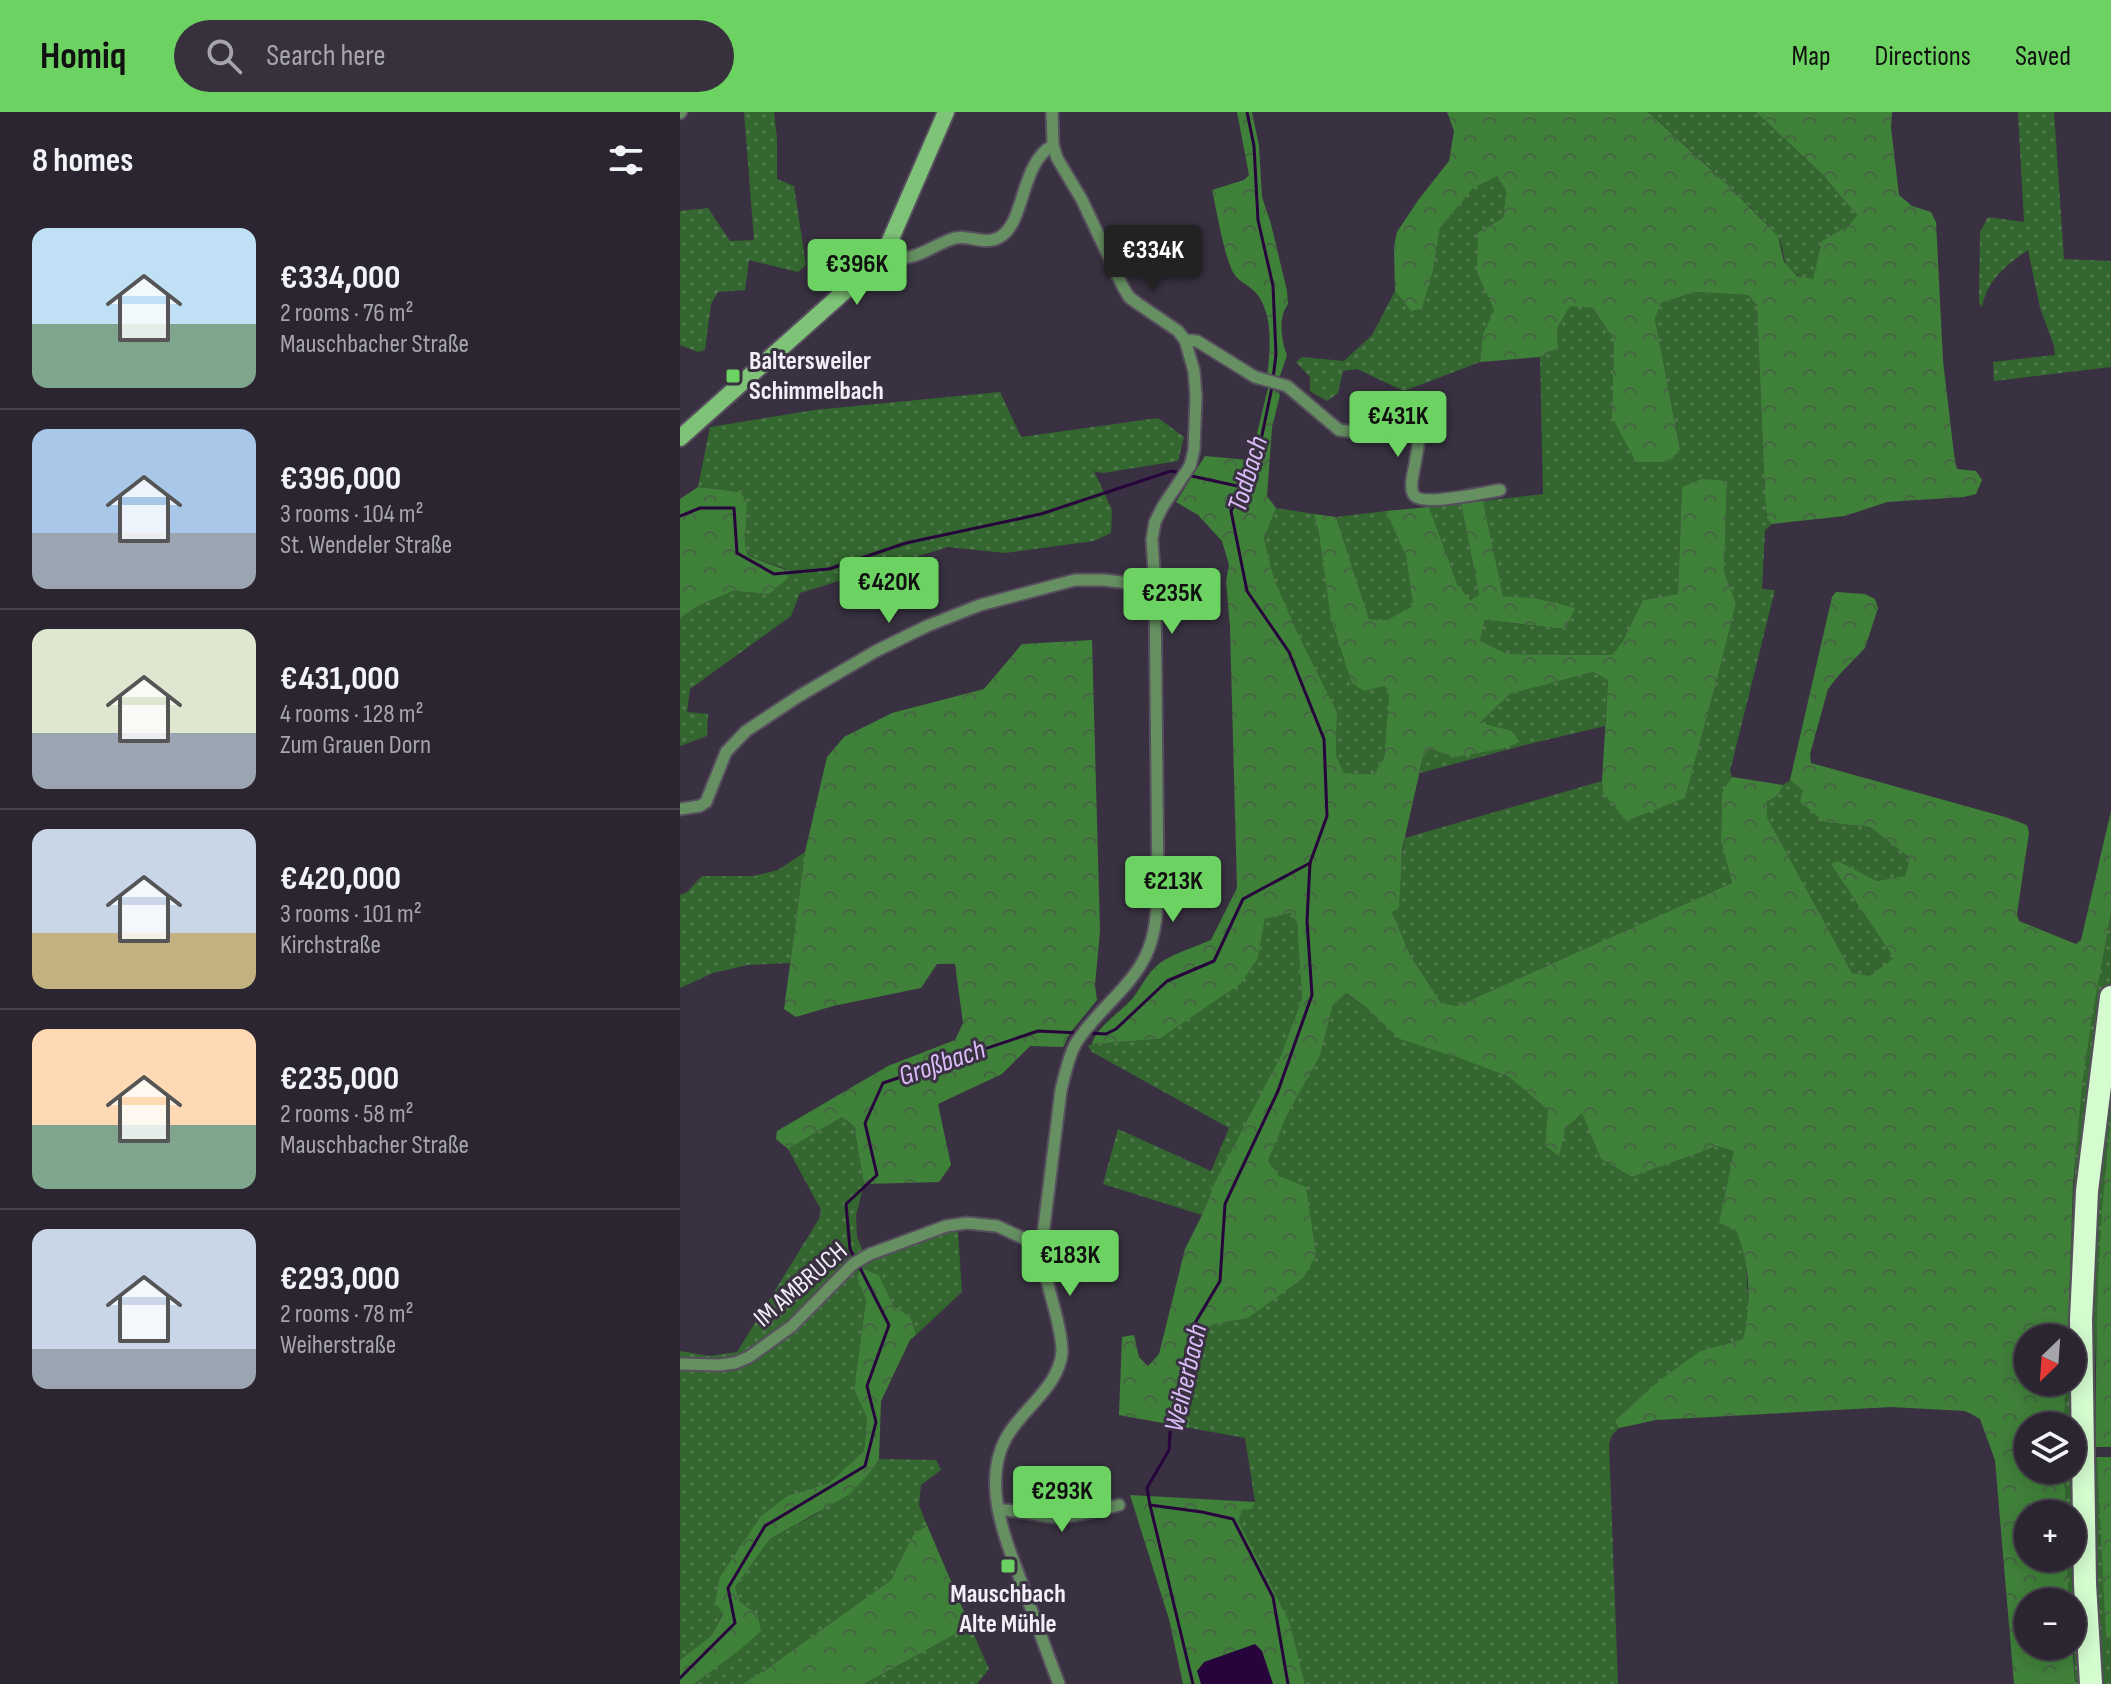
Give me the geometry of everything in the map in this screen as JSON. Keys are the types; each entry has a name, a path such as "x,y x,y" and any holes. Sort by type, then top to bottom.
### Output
{"highway":[{"path":"2089,1684 2081,1320 2087,1191 2111,997"}],"main road":[{"path":"680,438 873,266 886,250 946,112"}],"street":[{"path":"1052,112 1053,145 1057,158 1082,200 1129,297 1178,331 1185,340 1194,371 1196,396 1194,450 1190,466 1163,506 1155,522 1152,539 1158,888 1153,936 1138,969 1076,1043 1066,1070 1042,1243 1042,1259 1060,1331 1062,1349 1059,1366 1012,1428 1000,1451 995,1472 1003,1529 1059,1684"},
{"path":"886,250 912,257 956,238 990,241 999,238 1011,227 1039,157 1053,145"},
{"path":"1185,340 1197,341 1265,381 1294,391 1339,430 1365,433 1414,427 1419,437 1412,484 1415,498 1438,500 1500,490"},
{"path":"680,809 706,802 726,752 746,731 876,651 927,626 980,605 1075,580 1155,586"},
{"name":"IM AMBRUCH","path":"680,1364 719,1365 749,1357 792,1326 853,1264 946,1226 967,1223 997,1226 1042,1243"},
{"path":"999,1510 1056,1517 1119,1505"}],"green space":[{"path":"744,112 774,112 777,179 794,186 806,265 798,272 749,260 745,290 718,292 711,304 705,350 698,352 680,345 680,211 708,208 730,241 754,240"},
{"path":"1237,112 1252,112 1259,146 1262,197 1287,291 1288,304 1282,329 1287,355 1279,379 1267,378 1270,334 1266,313 1257,294 1236,277 1230,266 1212,190 1244,180 1249,175"},
{"path":"1447,112 1648,112 1778,236 1784,262 1797,276 1813,279 1822,241 1849,225 1857,215 1821,173 1756,112 1892,112 1899,195 1912,206 1931,212 1936,222 1943,361 1954,454 1957,469 1976,471 1982,480 1976,494 1887,502 1845,516 1772,524 1767,518 1765,497 1757,305 1748,295 1694,292 1661,303 1655,319 1680,449 1669,462 1636,462 1612,417 1614,340 1593,308 1570,306 1557,328 1558,348 1540,357 1480,362 1483,334 1494,310 1477,273 1478,233 1503,218 1506,191 1497,176 1473,188 1440,228 1422,308 1411,311 1395,291 1394,247 1397,232 1449,161 1454,131"},
{"path":"1648,112 1756,112 1821,173 1857,215 1849,225 1822,241 1814,280 1792,272 1774,232"},
{"path":"2018,112 2054,112 2064,259 2111,261 2111,367 1994,381 1993,362 2055,355 2040,308 2028,250 1999,274 1989,288 1982,307 1979,303 1980,232 1988,217 2024,222"},
{"path":"1496,175 1506,191 1503,218 1477,273 1494,310 1483,334 1480,362 1404,391 1357,369 1343,371 1338,393 1327,401 1310,391 1310,377 1296,362 1302,357 1344,361 1372,335 1395,291 1411,311 1433,270 1440,228 1473,187"},
{"path":"1694,292 1748,295 1757,305 1765,497 1767,518 1772,524 1765,530 1762,589 1775,590 1730,771 1732,777 1722,794 1721,841 1732,883 1457,1006 1441,1003 1410,955 1392,912 1405,838 1602,781 1603,792 1685,798 1736,603 1724,572 1727,482 1682,487 1678,594 1643,600 1623,641 1612,655 1508,654 1480,641 1485,620 1564,629 1534,598 1503,596 1483,501 1543,494 1540,357 1558,348 1557,328 1570,305 1593,308 1614,340 1612,417 1680,448 1655,319 1661,303"},
{"path":"1268,388 1280,395 1272,427 1267,496 1276,508 1264,539 1274,579 1337,712 1336,755 1344,773 1374,774 1384,758 1389,695 1385,686 1364,691 1352,683 1331,619 1314,514 1336,517 1369,619 1387,620 1413,606 1406,556 1386,511 1429,507 1458,586 1470,600 1479,595 1461,503 1483,501 1503,596 1534,598 1575,608 1565,629 1485,620 1480,641 1508,654 1612,655 1623,641 1643,600 1678,594 1682,487 1702,479 1727,481 1724,572 1736,603 1685,798 1626,821 1603,792 1608,680 1593,672 1510,694 1480,723 1512,731 1520,742 1505,748 1456,757 1429,749 1423,757 1402,850 1399,907 1392,912 1410,955 1441,1003 1457,1006 1732,883 1721,841 1722,793 1732,777 1783,785 1778,795 1767,802 1767,817 1852,973 1870,976 1894,958 1831,864 1838,861 1877,881 1905,876 1910,858 1870,827 1824,822 1800,801 1803,791 1790,780 1832,597 1836,592 1865,594 1875,599 1878,608 1865,648 1828,689 1810,754 1811,763 2027,825 2029,833 2017,914 2019,921 2076,944 2081,940 2111,811 2111,912 2082,1085 2073,1184 2068,1324 2014,1324 2014,1396 2065,1396 2065,1412 2014,1412 2014,1484 2065,1484 2065,1500 2014,1500 2014,1572 2068,1572 2068,1588 2014,1588 2014,1660 2073,1660 2075,1684 2014,1684 1995,1460 1980,1419 1965,1411 1891,1407 1656,1420 1619,1428 1615,1421 1654,1385 1700,1351 1743,1339 1748,1298 1747,1270 1736,1230 1719,1223 1734,1151 1717,1146 1632,1177 1601,1159 1582,1113 1566,1128 1559,1156 1545,1145 1548,1110 1509,1077 1400,1039 1346,993 1333,1005 1320,1056 1287,1115 1268,1161 1279,1176 1306,1187 1316,1256 1303,1278 1248,1318 1211,1325 1187,1364 1183,1399 1190,1428 1119,1415 1122,1337 1134,1335 1139,1357 1148,1366 1159,1354 1185,1249 1215,1182 1281,1055 1302,999 1297,922 1291,913 1265,919 1258,958 1240,984 1159,1039 1092,1044 1098,1032 1133,998 1160,963 1211,940 1237,888 1226,581 1229,565 1222,541 1198,515 1176,502 1205,456 1248,460"},
{"path":"1000,392 1021,437 1158,418 1184,437 1178,461 1103,473 1094,471 1112,510 1111,533 1094,541 1005,553 948,547 800,593 791,616 690,689 687,712 708,714 707,736 680,746 680,618 696,607 733,591 769,594 786,569 748,556 745,544 747,501 740,492 698,487 710,427 814,410"},
{"path":"698,487 740,492 747,501 745,544 748,556 786,570 788,578 769,594 733,591 696,607 680,618 680,499"},
{"path":"1461,503 1479,596 1469,600 1458,586 1429,507"},
{"path":"1276,508 1314,514 1319,533 1389,695 1384,758 1374,774 1344,773 1336,755 1337,712 1274,580 1264,539"},
{"path":"1386,511 1406,555 1413,607 1387,620 1369,619 1336,517"},
{"path":"1092,640 1100,931 1095,985 1097,1000 1070,1033 1063,1047 1030,1046 1002,1074 938,1104 951,1165 939,1182 864,1184 854,1126 842,1117 788,1149 776,1139 777,1131 888,1066 955,1040 963,1023 955,964 937,964 921,988 796,1017 784,1009 805,852 827,757 844,737 892,713 984,689 1022,644"},
{"path":"1593,672 1608,680 1605,726 1420,773 1423,757 1429,749 1456,757 1520,742 1512,731 1479,724 1510,694"},
{"path":"1790,780 1803,791 1824,822 1870,827 1910,858 1905,877 1877,881 1838,861 1895,958 1870,977 1852,973 1767,817 1767,802 1778,795"},
{"path":"805,852 790,963 748,965 713,973 680,988 680,895 702,876 754,876 778,870"},
{"path":"2111,912 2111,1116 2095,1363 2096,1447 2086,1447 2086,1412 2065,1412 2065,1396 2086,1396 2086,1324 2069,1324 2078,1118 2094,999"},
{"path":"1291,913 1297,921 1302,999 1281,1055 1215,1182 1202,1215 1103,1184 1118,1129 1211,1171 1229,1128 1092,1052 1088,1046 1159,1039 1258,958 1265,919"},
{"path":"1345,993 1456,1057 1509,1077 1548,1110 1545,1144 1559,1155 1566,1128 1583,1112 1601,1159 1632,1177 1717,1146 1735,1151 1724,1198 1745,1250 1749,1316 1743,1339 1700,1351 1616,1421 1619,1428 1609,1444 1618,1684 1305,1684 1290,1623 1237,1521 1242,1510 1252,1509 1255,1502 1245,1438 1190,1428 1183,1399 1187,1364 1211,1325 1248,1318 1279,1176 1268,1161 1287,1115 1320,1056 1333,1005"},
{"path":"2111,1116 2111,1447 2096,1447 2098,1281"},
{"path":"842,1117 854,1126 864,1184 856,1215 857,1237 867,1260 955,1229 958,1232 962,1292 916,1335 911,1318 893,1305 879,1275 861,1268 857,1277 866,1300 854,1389 867,1418 864,1451 829,1483 787,1496 761,1516 711,1636 680,1660 680,1351 709,1356 737,1352 819,1219 821,1210 788,1149"},
{"path":"861,1268 879,1275 893,1305 911,1318 916,1335 910,1340 881,1401 879,1459 850,1494 770,1539 735,1587 740,1602 757,1614 761,1631 694,1684 680,1684 680,1660 711,1636 723,1614 715,1602 720,1577 761,1516 787,1496 829,1483 864,1451 867,1418 854,1389 866,1300 857,1277"},
{"path":"2086,1457 2097,1457 2111,1637 2111,1684 2075,1684 2074,1660 2086,1660 2086,1588 2068,1588 2068,1572 2086,1572 2086,1500 2065,1500 2065,1484 2086,1484"},
{"path":"2097,1457 2111,1457 2111,1637 2106,1635"},
{"path":"879,1459 936,1460 941,1470 921,1485 919,1505 927,1525 913,1535 891,1580 742,1684 694,1684 736,1653 757,1614 740,1602 735,1587 770,1539 816,1514 873,1469"},
{"path":"1130,1495 1255,1502 1252,1509 1242,1510 1238,1521 1290,1623 1305,1684 1183,1684 1169,1619"},
{"path":"927,1525 970,1626 864,1684 742,1684 891,1580 913,1535"},
{"path":"970,1626 989,1669 977,1684 864,1684"}],"shaded area":[{"path":"1255,1644 1262,1651 1273,1684 1201,1684 1197,1671 1204,1662"}],"waterway":[{"name":"Todbach","path":"1247,112 1254,146 1258,220 1273,286 1276,354 1273,379"},
{"name":"Weiherbach","path":"1272,387 1256,464 1231,511 1247,591 1289,652 1324,739 1327,816 1310,863 1307,921 1312,995 1278,1091 1225,1204 1220,1281 1192,1328 1171,1418 1169,1450 1147,1488 1150,1505 1233,1519 1273,1597 1288,1684"},
{"path":"680,516 700,508 734,508 737,553 774,574 829,569 906,543 1041,514 1171,471 1180,473"},
{"path":"1187,475 1242,487"},
{"name":"Großbach","path":"1087,1033 1106,1034 1116,1029 1167,981 1214,961 1243,899 1310,863"},
{"name":"Großbach","path":"855,1259 850,1249 846,1204 877,1175 865,1123 883,1083 1038,1031 1079,1033"},
{"name":"Großbach","path":"680,1678 735,1623 728,1588 765,1526 865,1466 876,1422 867,1386 889,1325 859,1266"},
{"path":"1150,1505 1193,1684"}],"place":[{"name":"Baltersweiler Schimmelbach","path":"733,376"},
{"name":"Mauschbach Alte Mühle","path":"1008,1566"}]}
